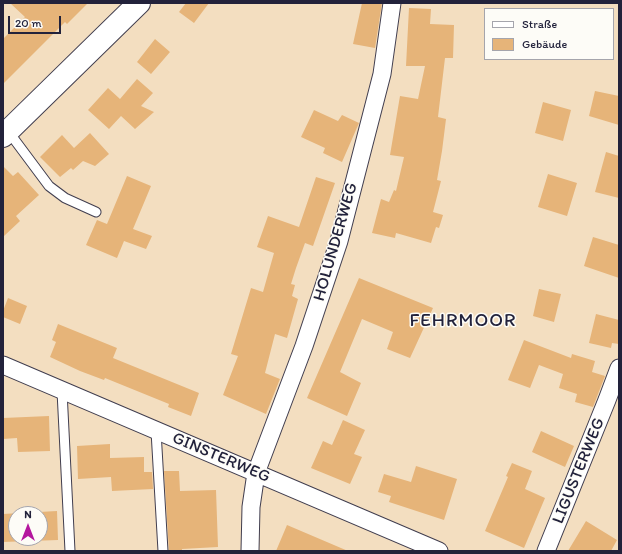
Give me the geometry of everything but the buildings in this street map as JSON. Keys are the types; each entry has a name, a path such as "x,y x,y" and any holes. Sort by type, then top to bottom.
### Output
{"street":[{"path":"5,133 139,3"},
{"name":"HOLUNDERWEG","path":"250,551 251,507 256,473 304,346 339,240 382,74 392,3"},
{"name":"GINSTERWEG","path":"3,365 439,551"},
{"name":"LIGUSTERWEG","path":"546,551 608,400 619,368"}],"lane":[{"path":"5,133 49,186 65,198 96,212"},
{"path":"62,390 70,551"},
{"path":"156,431 163,551"}],"district":[{"name":"FEHRMOOR","path":"463,321"}]}
